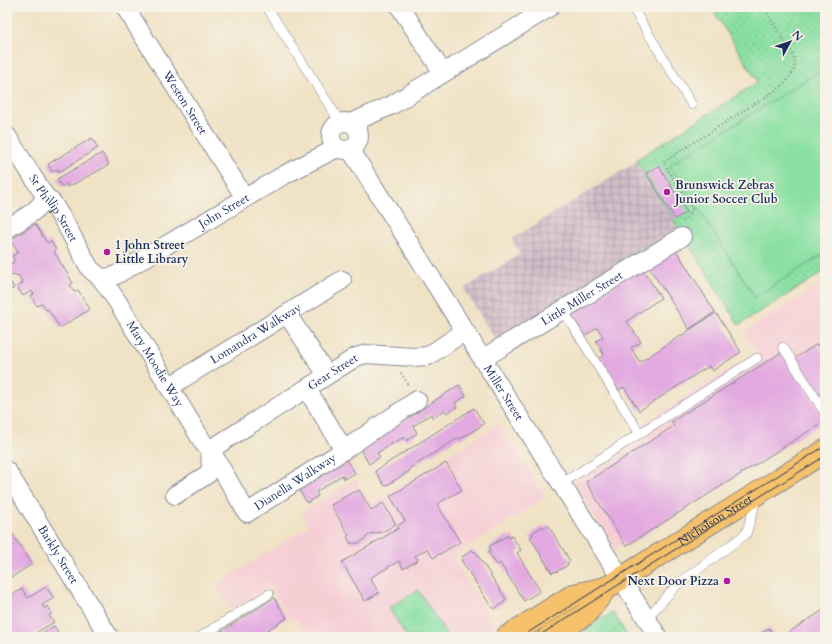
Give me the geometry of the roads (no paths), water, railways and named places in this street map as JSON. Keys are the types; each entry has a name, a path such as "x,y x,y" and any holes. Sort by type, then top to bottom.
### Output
{"main road":[{"name":"Nicholson Street","path":"549,637 586,614 613,584 825,451"},
{"name":"Nicholson Street","path":"506,637 574,595 613,584"}],"street":[{"name":"Weston Street","path":"125,7 245,198"},
{"path":"400,7 442,73"},
{"path":"350,126 357,143 339,145 333,128 350,126 392,105 532,12 550,7"},
{"name":"St Phillip Street","path":"7,136 45,196 52,202 90,269 101,278"},
{"name":"John Street","path":"101,278 112,278 116,276 284,175 339,145"},
{"name":"Miller Street","path":"339,145 465,331 561,484 613,584 646,619 658,637"},
{"path":"7,229 37,208 44,200 45,196"},
{"name":"Little Miller Street","path":"482,359 682,237"},
{"name":"Mary Moodie Way","path":"101,278 117,301 204,444 210,448"},
{"name":"Lomandra Walkway","path":"169,387 342,280"},
{"path":"287,314 327,375"},
{"name":"Gear Street","path":"210,448 216,446 356,357 366,354 413,357 428,356 465,331"},
{"name":"Dianella Walkway","path":"306,389 344,450"},
{"name":"Dianella Walkway","path":"210,448 247,513 344,450 417,400"},
{"path":"175,495 208,474 211,468 210,448"},
{"name":"Barkly Street","path":"7,472 109,637"}],"lane":[{"path":"267,7 350,126"},
{"path":"632,7 692,105"},
{"path":"563,310 640,434"},
{"path":"784,347 825,412"},
{"path":"561,484 757,358"},
{"path":"646,619 678,584 746,534 759,492"},
{"path":"200,637 269,594"}],"tram line":[{"path":"521,637 825,446"},
{"path":"537,637 825,456"}],"place":[{"name":"Brunswick Zebras Junior Soccer Club","path":"667,192"},
{"name":"1 John Street Little Library","path":"107,252"},
{"name":"Next Door Pizza","path":"727,581"}]}
